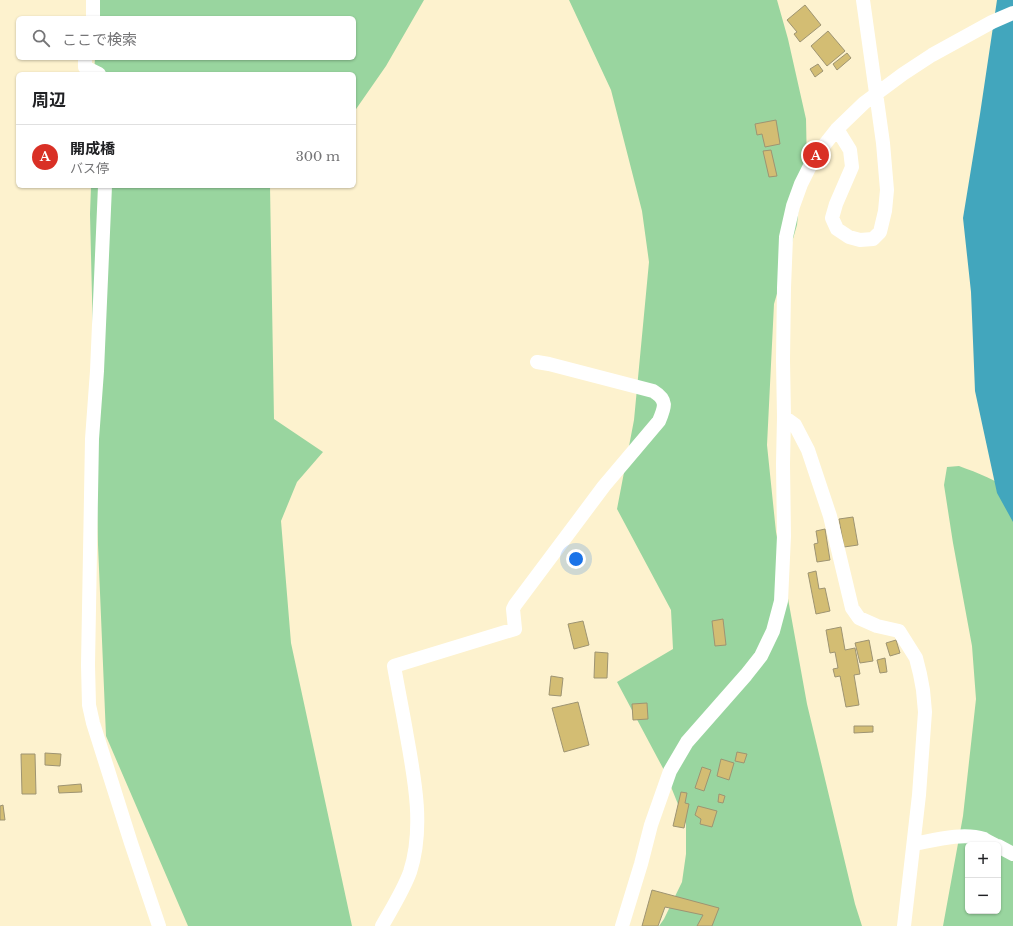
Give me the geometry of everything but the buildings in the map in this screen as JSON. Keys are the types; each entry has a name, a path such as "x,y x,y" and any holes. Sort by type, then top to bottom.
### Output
{"street":[{"path":"93,0 93,16"},
{"path":"838,129 850,150 852,167 836,204 832,218 837,229 849,237 860,240 873,239 880,232 885,211 887,190 863,0"},
{"path":"622,926 651,825 670,772 688,742 761,656 773,631 781,601 784,536 784,296 786,237 793,206 801,184 814,158 838,129 864,103 903,74 932,55 992,22 1013,13"},
{"path":"85,60 85,67 95,72"},
{"path":"105,188 98,363 92,439 88,705 159,926"},
{"path":"382,926 410,873 414,858 417,825 417,800 413,770 394,666 515,629 513,609 515,605 604,486 659,421 664,410 663,400 660,395 653,391 550,364 537,362"},
{"path":"784,417 795,425 808,450 830,516 852,608 860,618 877,626 899,631 916,658 923,690 925,712 919,795 904,926"},
{"path":"914,844 958,836 984,839 990,842"},
{"path":"1001,848 1013,854"}],"green space":[{"path":"97,0 424,0 386,66 356,109 356,72 94,72 95,60 356,60 356,16 96,16"},
{"path":"569,0 777,0 788,39 806,119 807,167 801,184 797,225 774,304 767,445 776,532 807,704 855,904 862,926 659,926 682,882 686,854 686,824 665,772 617,682 673,649 671,610 617,509 634,420 649,262 642,211 611,90"},
{"path":"91,188 270,188 274,419 323,452 297,482 281,521 291,643 352,926 188,926 106,736 98,545 90,214"},
{"path":"959,466 994,481 1013,493 1013,926 943,926 963,816 976,699 972,646 944,485 947,467"}],"water":[{"path":"997,0 1013,0 1013,522 997,493 975,391 971,292 963,218"}],"place":[{"name":"開成橋","path":"816,155"}]}
